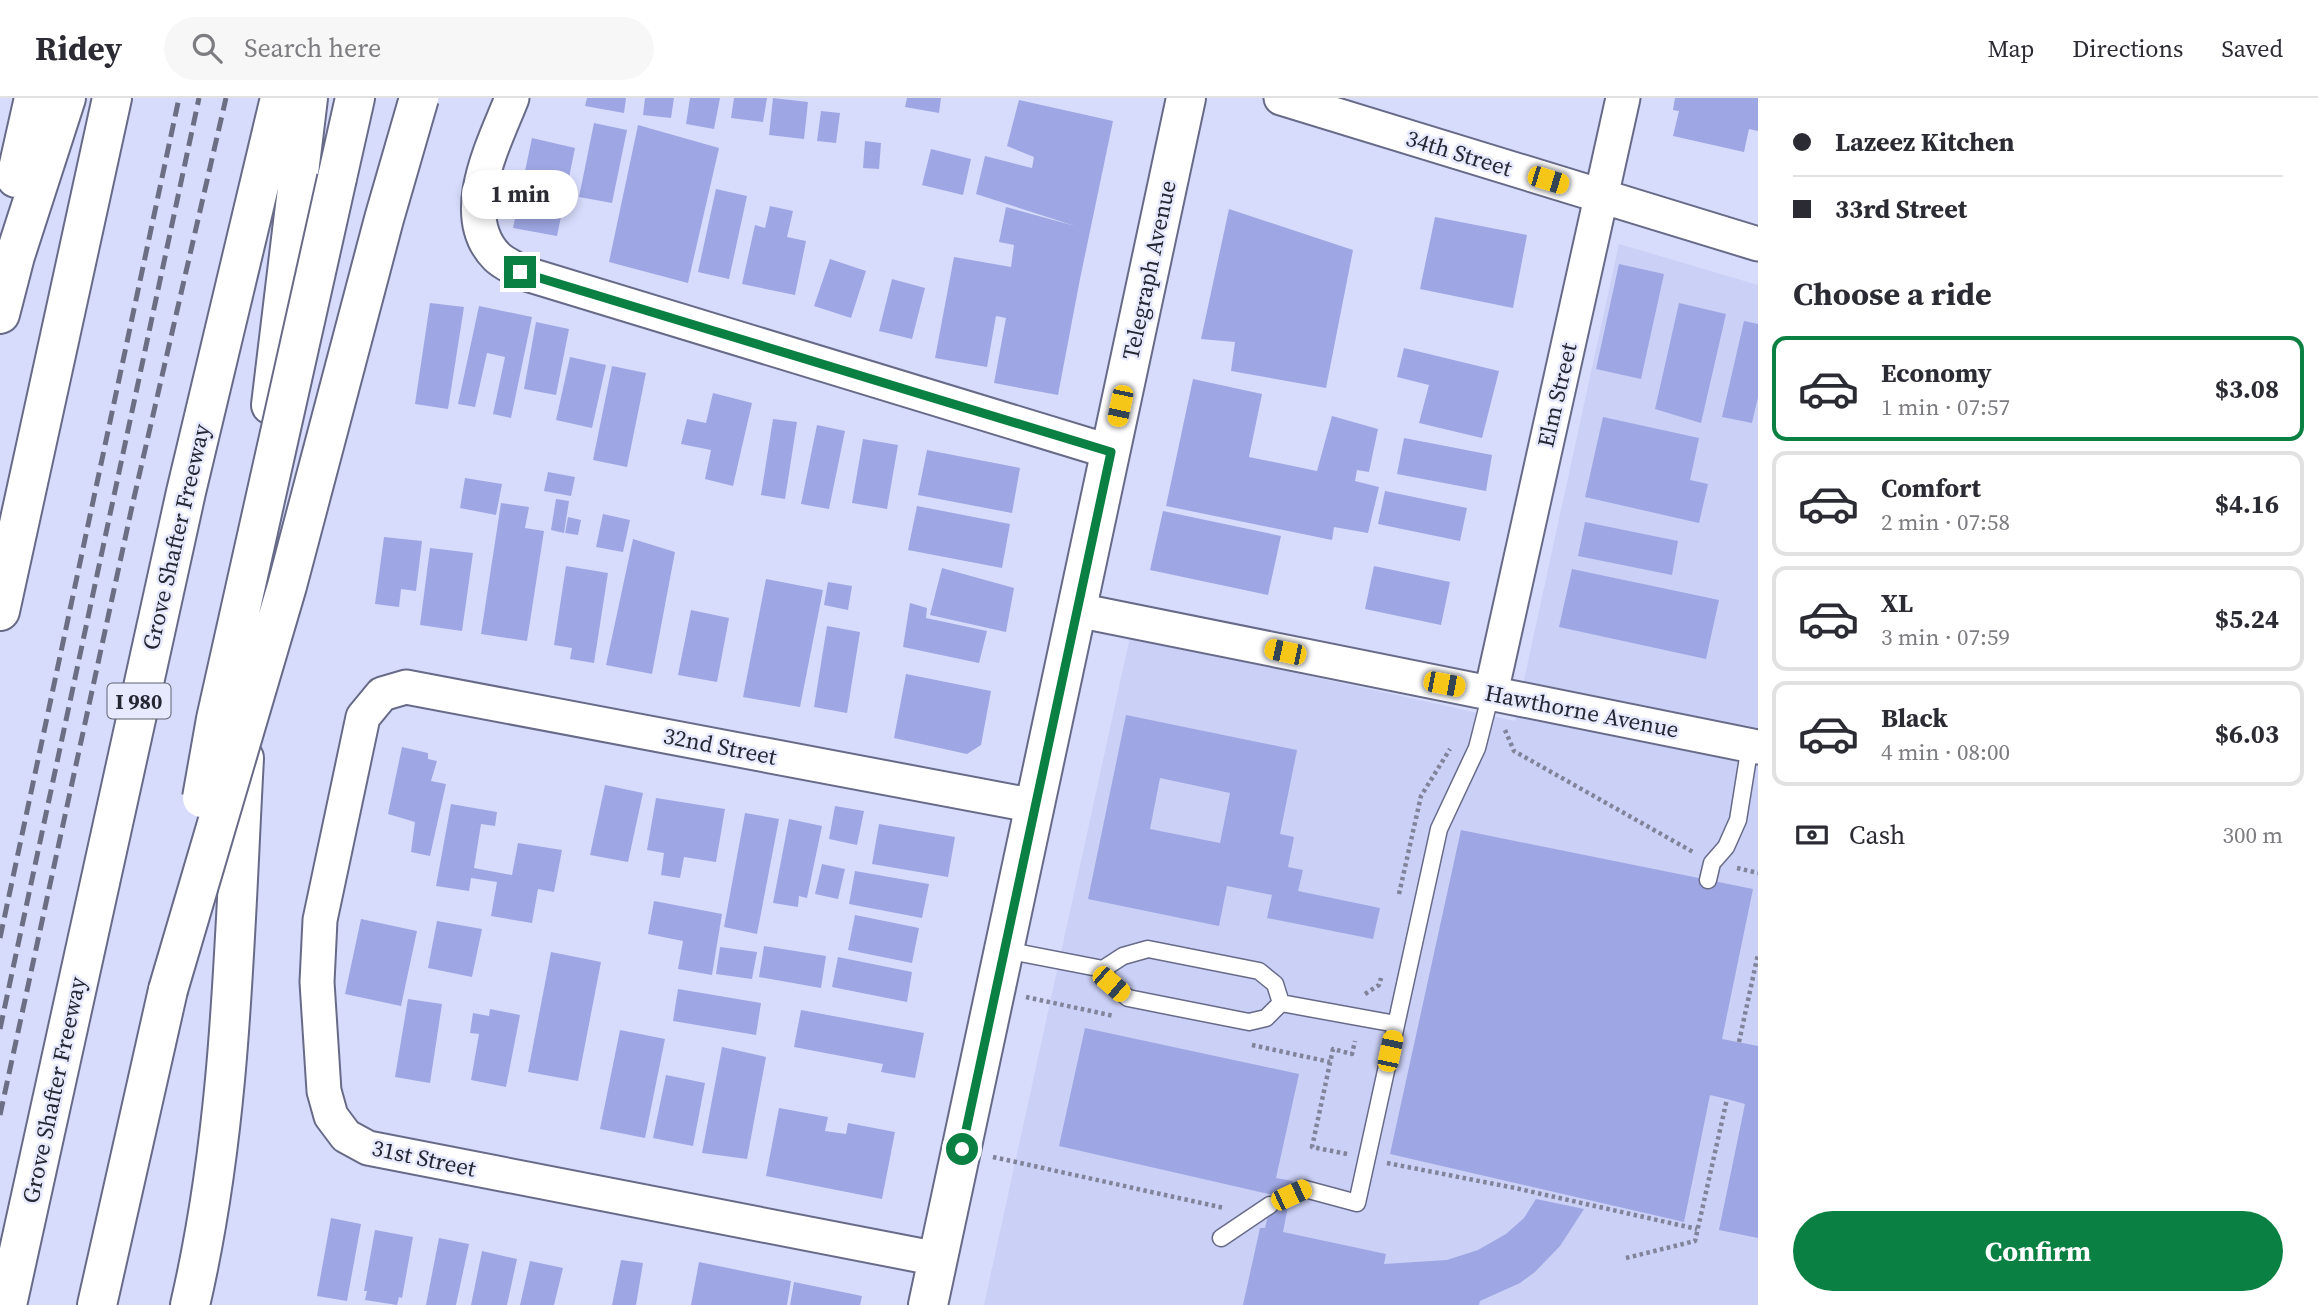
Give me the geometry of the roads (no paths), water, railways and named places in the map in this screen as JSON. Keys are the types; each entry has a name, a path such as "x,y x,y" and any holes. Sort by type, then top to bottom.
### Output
{"main road":[{"path":"0,255 34,98"},
{"path":"0,314 15,256 66,98"},
{"path":"0,611 112,98"},
{"name":"Grove Shafter Freeway","path":"7,1305 186,492 280,98"},
{"path":"190,1305 217,1166 227,1082 253,589 264,455 308,98"},
{"path":"168,990 216,719 355,98"},
{"path":"97,1305 168,990 287,586 419,98"},
{"name":"Telegraph Avenue","path":"928,1305 1186,98"}],"street":[{"path":"512,98 484,169 479,194 480,219 486,240 497,257 520,272 1111,452"},
{"name":"34th Street","path":"1281,98 1758,244"},
{"name":"Elm Street","path":"1491,693 1623,98"},
{"name":"Hawthorne Avenue","path":"1077,610 1754,746"},
{"name":"32nd Street","path":"405,687 1035,806"},
{"name":"31st Street","path":"405,687 382,694 363,717 320,920 317,982 324,1091 331,1116 346,1136 368,1148 938,1259"}],"lane":[{"path":"1291,1195 1305,1189 1357,1203 1439,829 1477,748 1491,693"},
{"path":"1708,880 1712,863 1726,846 1738,820 1754,746"},
{"path":"1005,950 1103,969 1123,956 1148,949 1259,971 1275,984 1281,1003"},
{"path":"1103,969 1111,984 1128,998 1248,1022 1266,1017 1281,1003"},
{"path":"1281,1003 1396,1024"},
{"path":"1221,1238 1270,1205"}],"railway":[{"path":"0,938 179,98"},
{"path":"0,1029 199,98"},
{"path":"0,1115 133,502 226,98"}]}
